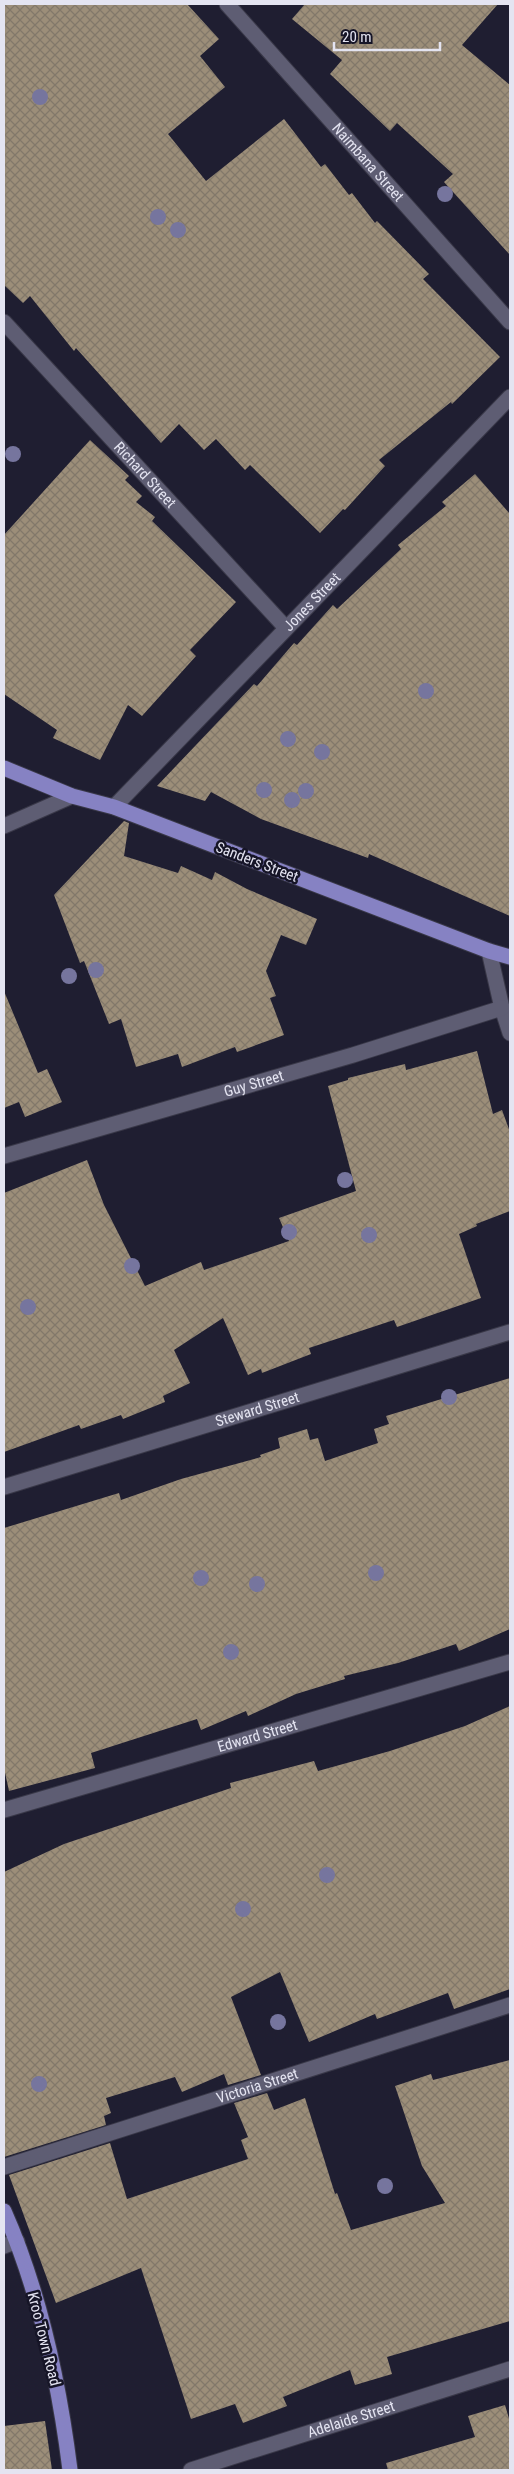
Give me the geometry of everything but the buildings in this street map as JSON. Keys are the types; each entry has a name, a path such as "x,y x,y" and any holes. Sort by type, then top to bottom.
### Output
{"main road":[{"name":"Sanders Street","path":"4,768 72,796 114,807 489,951 510,957"},
{"name":"Kroo Town Road","path":"4,2211 11,2244 41,2318 63,2417 70,2470"}],"street":[{"name":"Naimbana Street","path":"227,4 510,322"},
{"name":"Richard Street","path":"4,322 286,628"},
{"name":"Jones Street","path":"114,807 510,397"},
{"path":"4,826 72,796"},
{"path":"489,951 502,1008 510,1033"},
{"name":"Guy Street","path":"4,1156 354,1055 502,1008"},
{"name":"Steward Street","path":"4,1487 510,1332"},
{"name":"Edward Street","path":"4,1810 510,1662"},
{"name":"Victoria Street","path":"4,2167 510,2005"},
{"name":"Adelaide Street","path":"191,2470 510,2370"}]}
